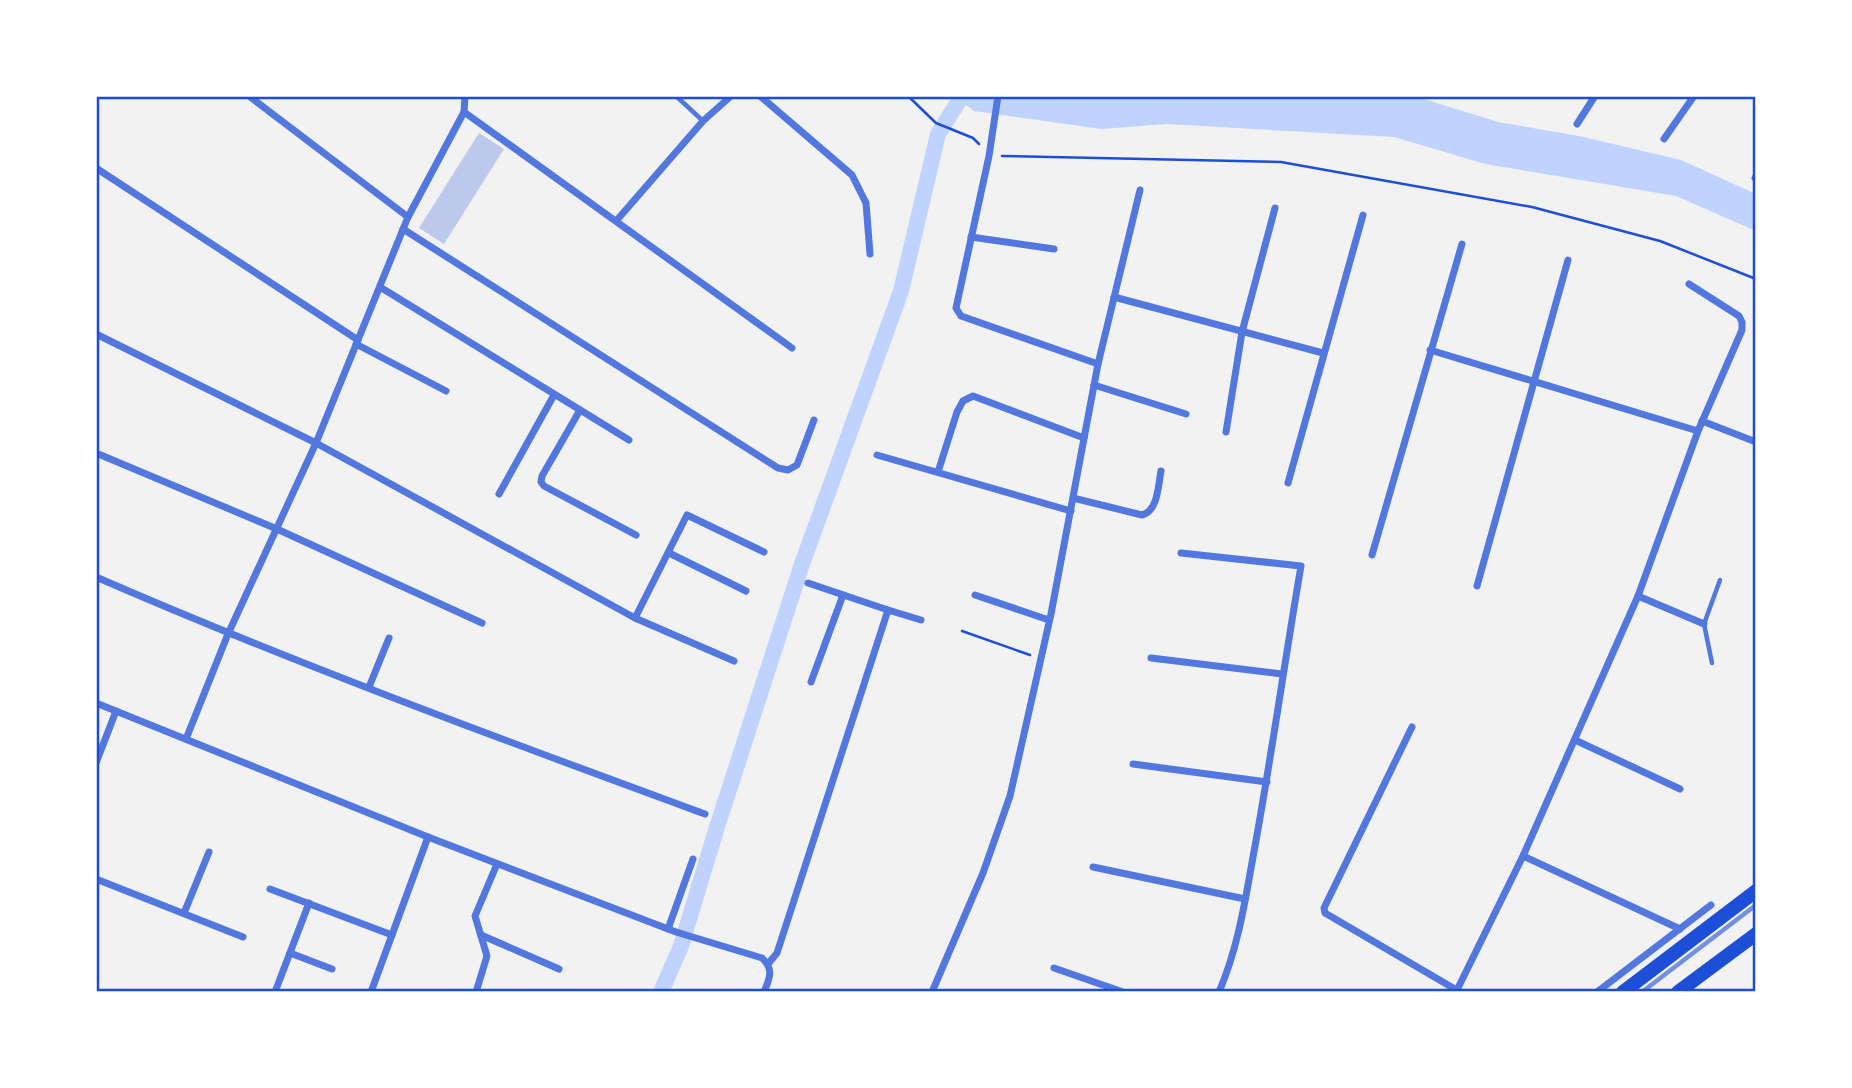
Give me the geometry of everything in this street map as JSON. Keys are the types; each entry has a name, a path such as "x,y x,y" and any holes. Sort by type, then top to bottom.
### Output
{"main road":[{"path":"1623,992 1756,891"},
{"path":"1678,992 1756,934"}],"street":[{"path":"248,96 408,217"},
{"path":"186,739 228,634 316,443 408,217 464,112 465,96"},
{"path":"617,220 704,121 731,96"},
{"path":"760,96 852,175 866,203 870,254"},
{"path":"998,96 989,156 956,308 961,316 1098,364"},
{"path":"1577,124 1594,96"},
{"path":"1664,139 1694,96"},
{"path":"464,112 792,348"},
{"path":"96,168 357,342 446,391"},
{"path":"932,992 984,873 1010,796 1049,620 1098,364 1140,190"},
{"path":"1226,432 1242,332 1275,208"},
{"path":"1288,483 1363,215"},
{"path":"403,229 778,468 788,470 797,465 814,420"},
{"path":"971,237 1054,249"},
{"path":"1372,555 1462,244"},
{"path":"1477,586 1568,260"},
{"path":"1412,727 1324,908 1325,913 1459,991 1523,856 1638,596 1698,431 1742,330 1739,316 1689,284"},
{"path":"380,287 629,440"},
{"path":"1114,297 1323,353"},
{"path":"96,334 316,443 635,618 734,661"},
{"path":"1430,350 1698,431"},
{"path":"1094,384 1186,414"},
{"path":"499,494 554,395"},
{"path":"938,472 957,412 963,401 973,396 1084,438"},
{"path":"580,410 541,482 636,535"},
{"path":"1702,421 1756,442"},
{"path":"96,453 276,529 482,623"},
{"path":"877,455 1071,510"},
{"path":"1073,498 1142,515 1153,508 1161,471"},
{"path":"635,618 687,515 764,552"},
{"path":"669,553 746,591"},
{"path":"1181,553 1301,566 1267,782 1245,899 1227,974 1219,992"},
{"path":"96,577 228,634 441,717 705,814"},
{"path":"808,583 921,620"},
{"path":"811,682 843,595"},
{"path":"975,595 1049,620"},
{"path":"1638,596 1704,624"},
{"path":"768,964 777,953 888,610"},
{"path":"369,687 389,638"},
{"path":"1151,658 1282,674"},
{"path":"96,703 428,837 672,931 762,958 771,972 764,992"},
{"path":"96,763 116,711"},
{"path":"1575,740 1680,789"},
{"path":"1133,764 1267,782"},
{"path":"370,992 428,837"},
{"path":"184,914 209,852"},
{"path":"1523,856 1680,929"},
{"path":"672,931 694,859"},
{"path":"476,992 487,956 475,914 498,864"},
{"path":"1093,867 1245,899"},
{"path":"96,879 243,937"},
{"path":"270,888 392,936"},
{"path":"275,992 309,903"},
{"path":"1597,992 1711,905"},
{"path":"481,935 559,969"},
{"path":"290,953 332,969"},
{"path":"1054,968 1123,992"}],"lane":[{"path":"676,96 704,121"},
{"path":"1712,663 1704,624 1720,580"}],"path":[{"path":"908,96 936,123 974,138 989,156 1281,162 1532,207 1660,241 1756,279"},
{"path":"962,631 1040,658"}],"water":[{"path":"955,96 1414,96 1498,122 1579,136 1681,160 1756,194 1756,231 1676,196 1485,164 1394,137 1167,124 1101,129 974,111"}],"building":[{"path":"479,133 504,149 444,244 419,228"}],"waterway":[{"path":"661,992 681,946 802,564 901,291 938,134 962,96"}],"railway":[{"path":"1642,992 1756,905"}]}
